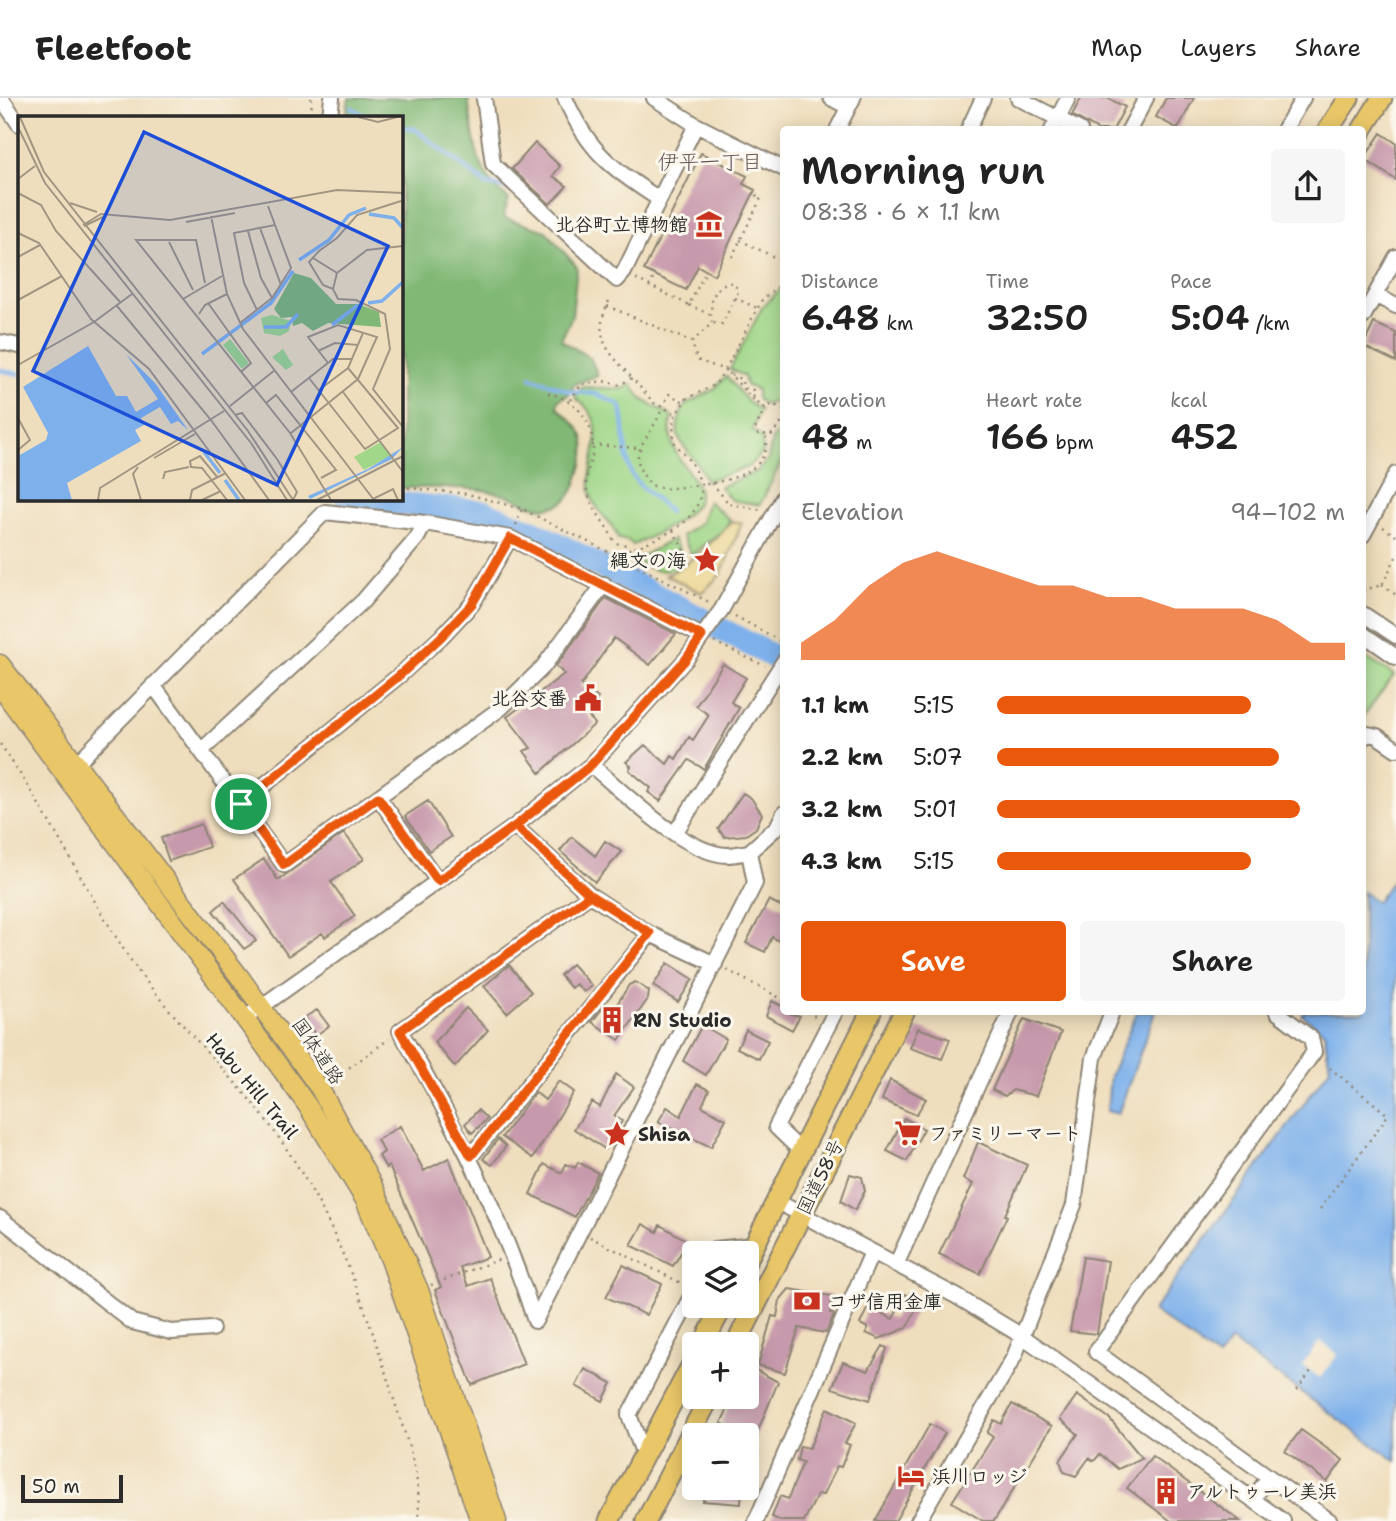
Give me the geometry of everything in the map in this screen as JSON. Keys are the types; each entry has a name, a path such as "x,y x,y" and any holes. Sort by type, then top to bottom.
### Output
{"highway":[{"path":"1331,126 1349,98"},
{"path":"1364,126 1382,98"},
{"name":"国道58号","path":"757,1241 869,1015"},
{"name":"国道58号","path":"742,1332 903,1015"},
{"path":"609,1521 682,1383"},
{"path":"646,1521 703,1409"}],"main road":[{"name":"国体道路","path":"0,664 261,1007 320,1089 374,1188 419,1290 497,1521"},
{"name":"国体道路","path":"0,687 306,1105 365,1200 391,1262 480,1521"}],"street":[{"path":"1,98 18,123"},
{"path":"330,116 332,98"},
{"path":"484,98 493,164 617,280 624,272 696,125"},
{"path":"565,98 584,137 597,154 609,166 659,199"},
{"path":"654,98 696,125 780,167"},
{"path":"831,98 850,102 839,126"},
{"path":"970,126 983,98"},
{"path":"1018,98 1055,124 1068,98"},
{"path":"1131,126 1146,98"},
{"path":"1286,126 1303,98"},
{"path":"1366,312 1396,257"},
{"path":"1375,295 1396,306"},
{"path":"0,342 18,346"},
{"path":"1366,529 1396,474"},
{"path":"244,1019 515,826 591,765 686,659 780,503"},
{"path":"77,763 325,512 512,533 702,636"},
{"path":"202,750 363,601 417,538 425,523"},
{"path":"241,804 400,675 441,637 472,604 512,533"},
{"path":"153,685 284,865 501,708 543,667 604,584"},
{"path":"1366,616 1396,636"},
{"path":"1366,636 1396,657"},
{"path":"675,833 780,670"},
{"path":"1366,736 1377,736 1396,749"},
{"path":"591,765 675,833 705,850 726,855 748,852 777,827 780,821"},
{"path":"378,797 438,881"},
{"path":"515,826 590,895 650,933 715,964"},
{"path":"590,895 400,1031 471,1156 514,1254 535,1321 755,883 748,852"},
{"path":"471,1156 650,933"},
{"path":"801,1151 776,1127 833,1015"},
{"path":"896,1265 1010,1015"},
{"path":"918,1521 1008,1368 1074,1205 1094,1058 1111,1015"},
{"path":"1282,1015 1311,1038 1314,1052 1096,1352 1330,1521"},
{"path":"776,1201 1023,1336 1283,1521"},
{"path":"0,1218 132,1322 171,1332 212,1329"},
{"path":"756,1521 872,1252"},
{"path":"644,1455 629,1415 682,1299"},
{"path":"1253,1499 1269,1476"}],"path":[{"path":"311,98 312,116"},
{"path":"732,257 761,198 753,194"},
{"path":"740,240 780,260"},
{"path":"624,272 711,315"},
{"path":"689,305 705,273"},
{"path":"649,286 653,277"},
{"path":"692,342 712,323 722,324 738,292 736,285 729,282 723,284 711,300 712,323"},
{"path":"548,393 570,400 579,409 592,445 585,481 587,493 615,543 627,545 630,550 673,530 698,509 702,485 692,464 674,442 671,430 676,414 684,402 715,385 757,308 780,284"},
{"path":"735,298 757,308"},
{"path":"610,301 600,329 603,340 646,396 676,414"},
{"path":"607,306 692,342"},
{"path":"692,342 697,360 741,379 754,402 765,408"},
{"path":"731,375 737,386 753,390 754,402"},
{"path":"570,400 576,388 592,382 620,385 632,378"},
{"path":"684,402 668,394 639,448 641,473 651,485 664,489 702,485 744,473 759,465 765,454 766,437 780,424"},
{"path":"766,437 755,429 765,408 773,404 780,408"},
{"path":"592,445 630,445 639,448"},
{"path":"712,483 729,503 762,510"},
{"path":"402,487 468,494 522,509 717,606 780,641"},
{"path":"512,533 522,509"},
{"path":"1383,527 1396,536"},
{"path":"673,530 686,555"},
{"path":"1366,589 1382,584 1396,557"},
{"path":"1382,584 1396,595"},
{"path":"702,636 780,668"},
{"name":"Habu Hill Trail","path":"0,744 37,796 132,961 158,998 268,1122 297,1165 336,1235 362,1296 417,1475 418,1521"},
{"path":"715,964 780,998"},
{"path":"329,1082 400,1031"},
{"path":"1320,1209 1388,1115 1330,1068"},
{"path":"580,1231 682,1283"},
{"path":"428,1286 514,1254"},
{"path":"1297,1390 1311,1371"}],"green space":[{"path":"349,98 468,98 474,141 482,167 498,190 509,199 503,217 546,231 577,267 572,316 561,340 590,358 598,375 575,384 568,395 558,400 557,407 580,431 585,445 576,483 568,498 558,505 545,508 533,506 482,490 402,488 402,116 351,116 347,112"},
{"path":"780,290 780,405 772,402 766,405 757,399 757,390 746,385 744,376 730,369 763,306"},
{"path":"726,376 748,402 760,410 752,430 762,438 763,452 748,467 706,481 683,445 677,429 686,404 715,389"},
{"path":"631,384 643,400 672,416 671,438 678,456 696,483 699,495 693,509 672,525 633,545 629,541 618,539 592,498 591,473 596,446 594,421 588,409 575,398 582,387 623,389"},
{"path":"780,431 780,464 760,505 731,500 720,487 756,472 768,460 772,440"},
{"path":"708,501 730,520 723,530 692,555 682,536 701,522"},
{"path":"673,539 685,562 679,566 655,570 637,559"},
{"path":"1366,658 1394,675 1366,713"}],"sand":[{"name":"縄文の海","path":"731,521 742,523 721,574 702,593 666,575 702,551"}],"water":[{"path":"1396,875 1396,1461 1231,1341 1218,1358 1153,1311 1330,1068 1324,1032 1302,1015 1366,1015 1366,894 1377,902"},
{"path":"1136,1015 1154,1015 1118,1114 1107,1111 1110,1076"}],"pier":[{"path":"1320,1341 1338,1354 1320,1378 1302,1365"}],"building":[{"path":"1081,98 1108,98 1125,107 1115,126 1091,126 1072,115"},
{"path":"1166,98 1194,98 1180,126 1172,126 1156,117"},
{"path":"1381,133 1396,143 1396,180 1366,160 1366,156"},
{"path":"535,143 560,166 553,176 567,186 550,204 512,169"},
{"path":"701,153 747,176 743,184 755,190 714,275 698,266 686,290 644,270"},
{"path":"1374,323 1396,333 1396,362 1366,347 1366,340"},
{"path":"606,598 676,634 650,665 614,638 581,685 598,698 586,713 595,724 540,773 524,751 531,748 507,717 564,674 556,666"},
{"path":"723,664 746,678 731,702 739,708 704,769 689,760 660,801 648,792 651,788 629,770 631,766 626,762 645,745 667,764 672,756 676,759 689,737 693,740 709,715 696,706"},
{"path":"743,793 751,798 762,814 756,828 746,835 725,837 718,829"},
{"path":"428,801 451,837 429,851 405,816"},
{"path":"201,824 209,847 169,861 161,838"},
{"path":"344,833 364,859 331,882 355,916 325,937 322,933 288,956 234,879 264,859 278,880"},
{"path":"572,837 595,856 605,841 622,852 595,882 560,851"},
{"path":"769,900 780,906 780,942 772,937 765,952 746,943"},
{"path":"224,901 256,941 244,949 213,911"},
{"path":"668,963 693,979 678,1002 653,986"},
{"path":"572,964 592,986 584,992 576,984 571,988 560,975"},
{"path":"509,965 531,992 507,1013 484,986"},
{"path":"635,982 649,991 648,999 619,1040 592,1022 606,1004 614,1009 629,985"},
{"path":"772,1001 780,1005 780,1015 800,1016 792,1030 766,1016"},
{"path":"466,1008 488,1030 455,1067 434,1042"},
{"path":"317,1010 329,1026 316,1035 305,1017"},
{"path":"1024,1019 1061,1032 1036,1096 1013,1090 1005,1096 992,1090"},
{"path":"702,1025 726,1039 706,1075 683,1061"},
{"path":"918,1028 950,1039 942,1059 910,1048"},
{"path":"746,1030 768,1041 759,1059 737,1048"},
{"path":"616,1074 634,1087 614,1116 622,1121 605,1149 574,1129 592,1102 600,1107"},
{"path":"890,1080 926,1099 916,1115 882,1100"},
{"path":"559,1081 574,1092 533,1158 502,1137 535,1092 545,1100"},
{"path":"697,1084 709,1090 702,1106 726,1119 711,1147 658,1122 667,1107 681,1116"},
{"path":"478,1110 487,1119 472,1133 465,1124"},
{"path":"904,1118 924,1129 907,1161 887,1151"},
{"path":"400,1126 424,1171 449,1158 488,1257 460,1267 468,1286 490,1278 524,1364 472,1385 435,1290 441,1287 389,1166 386,1168 379,1156 384,1152 377,1140"},
{"path":"498,1139 506,1146 492,1165 483,1159"},
{"path":"978,1142 1027,1165 980,1274 939,1254 973,1184 963,1179"},
{"path":"578,1162 598,1173 575,1217 530,1194 544,1164 562,1173 566,1164 575,1168"},
{"path":"850,1174 862,1177 865,1191 855,1210 841,1201"},
{"path":"643,1224 657,1232 660,1225 688,1241 682,1241 682,1251 673,1266 631,1245"},
{"path":"1083,1257 1108,1261 1097,1334 1070,1331"},
{"path":"623,1265 662,1284 646,1315 606,1297"},
{"path":"789,1289 832,1296 830,1313 834,1315 826,1333 799,1328 785,1373 759,1365 772,1316 777,1317 780,1300"},
{"path":"905,1294 920,1301 907,1328 879,1339 866,1333 868,1328 860,1324 868,1307 893,1319"},
{"path":"883,1346 887,1348 870,1400 832,1388 843,1362 868,1371"},
{"path":"585,1369 612,1383 603,1401 576,1386"},
{"path":"759,1372 778,1382 759,1428 759,1423 721,1423 728,1409 759,1409"},
{"path":"1077,1395 1109,1418 1142,1458 1118,1469 1100,1454 1094,1461 1089,1458 1076,1476 1064,1472 1060,1461 1078,1434 1060,1419"},
{"path":"1012,1404 1052,1426 994,1521 983,1521 952,1502 993,1437 987,1433 994,1420 1001,1424"},
{"path":"827,1408 856,1423 845,1443 850,1445 841,1467 837,1466 823,1495 818,1494 804,1521 781,1521 772,1517 780,1496 788,1499 803,1462 797,1460 800,1446 809,1448"},
{"name":"浜川ロッジ","path":"930,1424 945,1433 895,1521 875,1521"},
{"path":"1301,1430 1343,1460 1327,1482 1285,1451"},
{"name":"アルトゥーレ美浜","path":"1152,1456 1240,1521 1171,1521 1127,1488"},
{"path":"703,1500 741,1500 741,1504"}],"waterway":[{"path":"352,108 365,116"},
{"path":"402,127 415,129 487,185 508,188"},
{"path":"0,370 18,374"},
{"path":"531,377 569,391 596,394 620,405 626,456 631,472 638,483 669,512"},
{"path":"358,500 484,512 536,533 780,660"}],"place":[{"name":"北谷町立博物館","path":"709,224"},
{"name":"縄文の海","path":"707,560"},
{"name":"北谷交番","path":"588,698"},
{"name":"RN Studio","path":"612,1020"},
{"name":"ファミリーマート","path":"908,1133"},
{"name":"Shisa","path":"617,1134"},
{"name":"コザ信用金庫","path":"807,1301"},
{"name":"浜川ロッジ","path":"911,1476"},
{"name":"アルトゥーレ美浜","path":"1166,1491"}],"district":[{"name":"伊平一丁目","path":"710,162"}],"route":[{"path":"241,804 284,865 378,797 438,881 515,826 590,895 400,1031 471,1156 650,933 590,895 515,826 591,765 686,659 702,636 510,538 495,569 472,604 441,637 400,675 241,804"}]}
